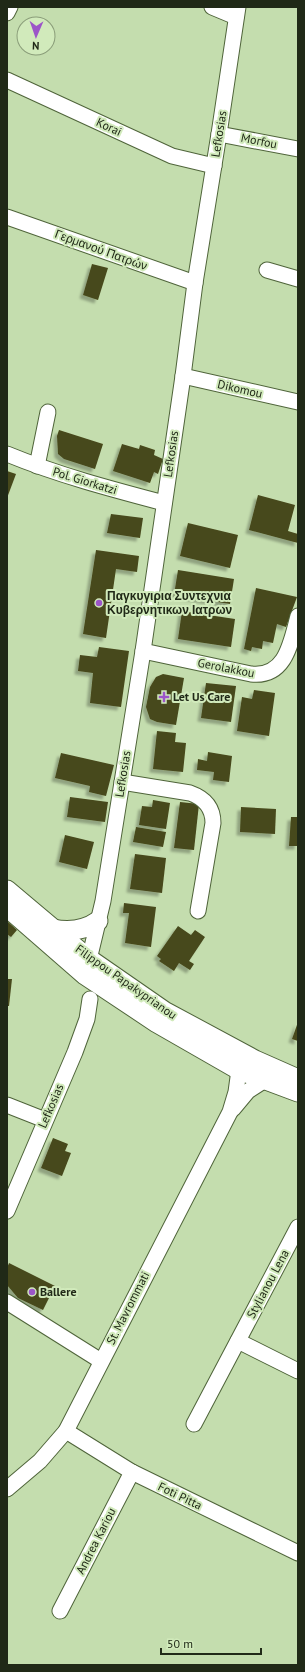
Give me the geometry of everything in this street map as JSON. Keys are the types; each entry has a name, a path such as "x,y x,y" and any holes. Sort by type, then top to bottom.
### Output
{"main road":[{"name":"Filippou Papakyprianou","path":"7,890 53,929 92,976 164,1011 255,1060 298,1079"},
{"name":"Filippou Papakyprianou","path":"7,907 92,976 157,1023 238,1070 298,1092"},
{"path":"53,929 63,931 80,930 98,921"}],"street":[{"path":"7,13 10,7"},
{"path":"212,7 237,12"},
{"name":"Lefkosias","path":"7,1211 75,1052 87,1019 98,921 103,901 122,782 183,376 195,283 220,134 237,12"},
{"name":"Korai","path":"7,80 172,156 214,166"},
{"name":"Morfou","path":"220,134 298,149"},
{"name":"Γερμανού Πατρών","path":"7,217 195,283"},
{"path":"267,270 298,279"},
{"name":"Dikomou","path":"183,376 298,402"},
{"path":"37,466 48,412"},
{"name":"Pol. Giorkatzi","path":"7,454 78,480 164,503"},
{"name":"Gerolakkou","path":"142,651 251,674 262,674 272,671 284,658 298,616"},
{"path":"122,782 190,793 208,804 213,816 213,823 198,911"},
{"name":"Lefkosias","path":"92,976 102,942 103,901"},
{"name":"St. Mavrommati","path":"7,1489 40,1461 66,1431 230,1112 236,1092 238,1070"},
{"name":"St. Mavrommati","path":"230,1112 248,1091 265,1080"},
{"path":"7,1105 45,1120"},
{"name":"Stylianou Lena","path":"194,1424 298,1227"},
{"path":"7,1302 101,1361"},
{"path":"238,1341 298,1371"},
{"name":"Foti Pitta","path":"66,1431 132,1472 298,1552"},
{"name":"Andrea Kariou","path":"60,1610 132,1472"}],"building":[{"path":"92,264 108,268 98,300 83,295"},
{"path":"59,430 103,444 95,469 64,459 58,454 57,436"},
{"path":"122,444 139,449 140,445 155,450 154,455 163,459 158,474 154,472 150,483 113,471"},
{"path":"7,471 16,474 7,498"},
{"path":"258,495 295,505 288,531 298,534 298,543 249,530"},
{"path":"111,514 143,518 140,538 107,533"},
{"path":"188,523 238,535 230,568 180,556"},
{"name":"Παγκυγιρια Συντεχνια Κυβερνητικων Ιατρων","path":"96,550 139,556 137,572 116,569 106,638 83,634"},
{"path":"178,570 234,579 230,604 174,595"},
{"path":"256,588 297,597 286,627 277,624 273,643 263,641 262,649 252,647 251,651 244,649"},
{"path":"182,611 235,619 231,647 178,639"},
{"path":"99,647 129,651 121,707 90,703 93,673 78,671 80,655 97,657"},
{"name":"Let Us Care","path":"163,674 184,678 176,725 157,722 150,719 146,707 150,687 156,677"},
{"path":"206,683 236,686 231,722 201,718"},
{"path":"254,690 275,693 269,736 237,731 242,697 252,699"},
{"path":"157,731 176,733 175,742 186,743 183,772 153,769"},
{"path":"208,752 232,756 229,782 213,780 214,772 197,770 198,759 207,761"},
{"path":"61,753 114,765 106,796 89,792 90,786 55,778"},
{"path":"70,797 108,802 105,822 67,817"},
{"path":"153,800 170,803 166,829 139,825 142,806 152,807"},
{"path":"180,802 199,804 194,850 174,848"},
{"path":"241,807 276,809 275,834 240,832"},
{"path":"291,817 298,817 298,846 289,846"},
{"path":"136,827 166,832 163,847 133,842"},
{"path":"65,835 94,842 87,869 59,862"},
{"path":"135,854 166,858 162,893 130,889"},
{"path":"124,903 156,907 151,947 125,943 129,913 123,913"},
{"path":"7,921 17,930 11,937 7,934"},
{"path":"178,926 191,935 195,930 205,937 189,961 194,964 190,970 179,963 174,971 159,961 161,959 157,956"},
{"path":"7,979 12,979 9,1006 7,1006"},
{"path":"298,1022 298,1041 292,1039"},
{"path":"53,1138 68,1144 65,1151 71,1153 62,1176 41,1168"},
{"name":"Ballere","path":"9,1263 55,1286 43,1310 18,1298 7,1285 7,1268"}],"place":[{"name":"Παγκυγιρια Συντεχνια Κυβερνητικων Ιατρων","path":"99,603"},
{"name":"Let Us Care","path":"164,697"},
{"name":"Ballere","path":"32,1292"}]}
